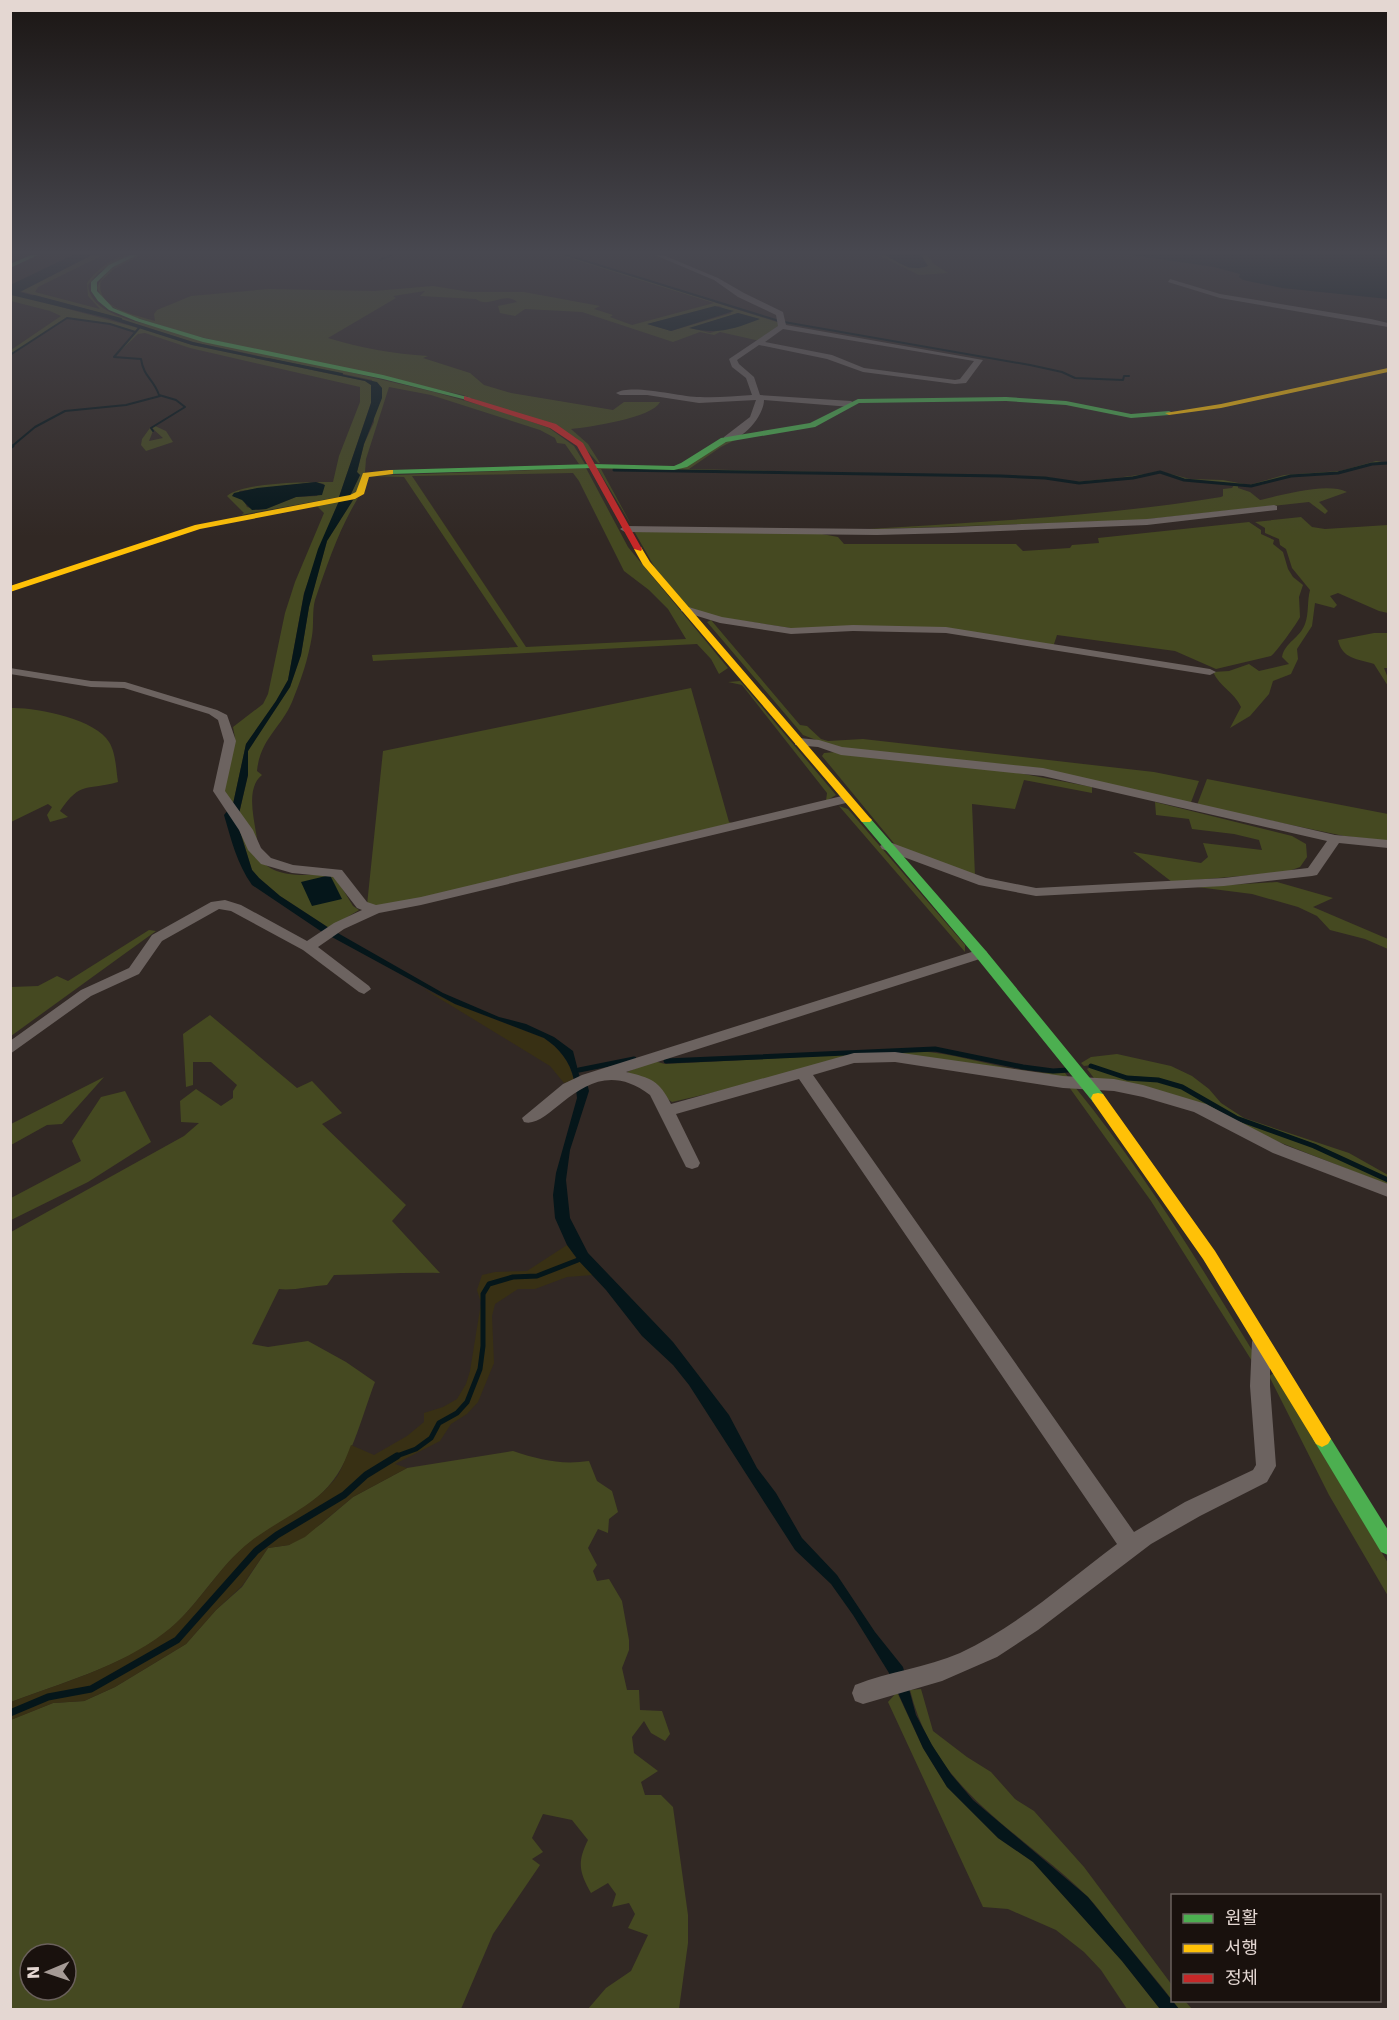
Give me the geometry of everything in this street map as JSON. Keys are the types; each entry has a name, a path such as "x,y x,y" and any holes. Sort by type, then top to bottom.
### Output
{"main road":[{"path":"247,349 382,377 505,410 561,430 580,445 640,555 846,799 981,954 1088,1085 1171,1199 1389,1546"},
{"path":"10,589 177,533 339,499 354,498 360,494 366,476 374,473 593,466 674,468 684,465 727,439 812,425 858,401 1006,399 1066,403 1131,416 1144,416 1221,406 1389,370"}],"street":[{"path":"727,439 758,414 761,401 754,393 750,377 732,362 751,349"},
{"path":"791,349 829,357 863,370 950,382 963,381 979,360 915,349"},
{"path":"620,393 647,393 699,400 758,397 850,404"},
{"path":"625,529 877,532 952,530 1147,522 1274,508"},
{"path":"685,609 720,620 791,631 853,628 946,630 1209,672"},
{"path":"10,670 91,684 124,685 213,712 222,718 230,741 219,791 260,855 278,866 337,873 362,905 375,909"},
{"path":"799,742 819,744 841,751 1042,772 1335,839 1389,844"},
{"path":"313,944 339,926 375,909 421,901 846,799"},
{"path":"887,846 984,882 1036,892 1224,882 1312,872 1335,839"},
{"path":"10,1049 86,993 134,971 157,938 216,905 225,904 236,908 313,944 364,989"},
{"path":"530,1118 569,1088 588,1079 981,954"},
{"path":"667,1111 854,1058 895,1057 1088,1085 1114,1085 1143,1091 1200,1108 1279,1149 1389,1191"},
{"path":"803,1073 1131,1546"},
{"path":"605,1074 644,1082 656,1092 692,1163"},
{"path":"863,1693 930,1675 969,1660 1015,1633 1131,1546 1177,1518 1260,1476 1266,1466 1260,1386 1261,1342"}],"green space":[{"path":"12,349 20,349 11,355"},
{"path":"196,349 213,349 365,381 371,385 371,403 339,497 241,515 244,513 227,496 235,491 262,485 315,482 239,491 247,507 258,510 296,497 317,496 324,484 316,482 333,482 339,456 360,402 360,387"},
{"path":"227,349 253,349 434,392 501,411 549,428 574,446 585,464 579,464 565,444 557,443 555,438 540,430 431,395 389,387 366,459 365,472 356,495 350,496 360,475 357,472 364,444 374,422 372,380"},
{"path":"250,349 373,349 428,356 423,358 470,373 484,385 511,393 613,410 624,402 660,402 655,408 633,417 571,429 588,444 600,463 598,463 576,438 463,395"},
{"path":"155,426 166,431 173,442 146,451 141,445 142,439 150,428 153,431 149,441 163,438 152,428"},
{"path":"739,438 721,447 689,469 1047,477 1075,482 1115,478 1079,483 1045,478 1001,476 601,469 632,526 597,468 672,469"},
{"path":"1376,461 1388,463 1371,463 1338,473 1291,475 1261,485 1249,485 1284,475 1340,471"},
{"path":"586,468 628,547 728,668 719,674 711,659 697,644 373,661 372,655 518,647 404,477 369,476","holes":["573,473 624,571 649,590 668,609 686,639 526,647 412,476"]},
{"path":"1159,471 1190,479 1223,480 1249,485 1238,485 1238,488 1250,492 1260,500 1317,489 1338,489 1347,492 1319,502 1328,511 1325,514 1309,502 1140,520 852,530 1037,518 1175,504 1221,497 1223,489 1232,488 1234,485 1184,479 1160,472 1147,474"},
{"path":"358,498 339,535 315,600 313,632 306,662 292,702 266,742 259,760 257,771 262,775 256,782 252,799 258,848 239,814 248,775 248,751 290,687 301,655 309,607 327,541 353,500"},
{"path":"339,501 304,593 288,680 246,744 233,804 222,790 235,738 233,727 263,704 268,694 285,613 295,582 324,513 316,505"},
{"path":"1301,517 1312,527 1325,529 1388,525 1388,613 1338,593 1330,596 1337,605 1334,608 1315,603 1312,626 1297,649 1298,659 1291,674 1273,681 1269,694 1250,716 1230,728 1241,707 1213,672 1229,671 1249,664 1259,671 1289,664 1282,657 1289,644 1303,629 1307,616 1310,590 1292,568 1286,549 1280,545 1279,539 1265,533 1265,528 1255,522"},
{"path":"1249,522 1261,530 1261,534 1274,540 1273,544 1283,552 1293,577 1303,585 1299,597 1300,617 1271,656 1216,669 1175,651 1057,635 1053,647 967,632 797,629 716,617 690,610 655,568 634,531 822,534 838,537 844,544 1016,544 1023,551 1070,548 1072,545 1099,543 1098,538"},
{"path":"711,620 800,725 807,726 821,739 828,741 863,739 1154,772 1199,781 1190,805 1041,770 840,749 803,735 707,622"},
{"path":"1374,633 1388,633 1388,668 1384,668 1388,686 1374,664 1347,655 1338,640"},
{"path":"740,681 836,795 826,801 827,793 742,685 728,682"},
{"path":"691,688 729,822 732,823 391,906 367,905 383,751"},
{"path":"11,708 49,712 92,727 109,742 113,751 118,782 79,791 67,801 60,811 68,817 50,822 47,815 52,807 48,804 11,822"},
{"path":"836,752 1014,772 1092,787 1092,793 1024,780 1015,809 972,804 975,876 897,847 822,756 824,753"},
{"path":"1207,779 1388,814 1388,841 1344,836 1197,805"},
{"path":"1155,802 1292,836 1306,844 1307,857 1300,867 1286,872 1172,882 1133,852 1201,863 1208,857 1203,843 1262,850 1259,840 1234,834 1192,829 1189,819 1156,815"},
{"path":"839,806 848,809 965,945 965,952"},
{"path":"240,831 252,851 272,869 292,874 334,875 353,906 359,910 329,928 280,896 252,870"},
{"path":"1277,882 1333,898 1313,907 1388,939 1388,949 1365,939 1330,930 1317,916 1298,907 1252,894 1197,887"},
{"path":"149,930 156,931 11,1036 11,987 38,986 57,976 68,981"},
{"path":"210,1015 297,1088 312,1081 342,1113 322,1124 406,1205 392,1221 440,1273 334,1275 327,1285 279,1289 252,1344 268,1347 308,1341 346,1362 375,1382 348,1455 333,1481 314,1500 250,1542 221,1570 185,1615 147,1646 109,1665 11,1702 11,1232 184,1136 199,1123 181,1122 180,1101 196,1089 221,1106 233,1098 233,1091 237,1085 211,1062 193,1062 193,1085 186,1087 183,1034"},
{"path":"918,1051 1028,1071 1065,1073 1068,1077 870,1056 672,1102 627,1072 654,1061 665,1064"},
{"path":"1117,1054 1171,1066 1192,1076 1209,1089 1221,1103 1244,1118 1349,1153 1388,1175 1388,1179 1315,1144 1237,1117 1182,1085 1158,1078 1127,1076 1092,1065 1084,1066 1081,1063 1091,1057"},
{"path":"1091,1067 1127,1079 1158,1081 1181,1088 1235,1119 1314,1147 1388,1182 1388,1185 1269,1138 1231,1119 1097,1082 1087,1069"},
{"path":"104,1077 62,1124 47,1125 11,1145 11,1124"},
{"path":"1069,1087 1075,1087 1100,1118 1168,1216 1252,1350 1252,1361 1151,1201"},
{"path":"125,1091 151,1142 88,1182 11,1220 11,1198 81,1161 72,1141 101,1097"},
{"path":"1274,1373 1388,1563 1388,1596 1329,1495 1269,1376"},
{"path":"513,1451 551,1461 589,1461 597,1481 612,1491 618,1512 609,1519 608,1533 598,1529 588,1548 597,1565 593,1571 597,1581 609,1579 622,1601 629,1640 629,1650 622,1668 627,1690 639,1690 640,1710 662,1711 670,1734 665,1741 651,1733 644,1721 632,1737 634,1753 658,1771 641,1782 645,1795 661,1795 673,1807 688,1915 688,1943 679,2009 588,2009 606,1988 631,1971 648,1935 628,1928 635,1914 629,1903 612,1907 616,1894 608,1883 591,1893 581,1867 582,1855 588,1840 572,1820 543,1814 532,1838 543,1852 532,1859 540,1865 493,1934 461,2009 11,2009 10,1720 53,1703 84,1701 115,1687 186,1644 216,1610 242,1587 268,1548 289,1545 321,1524 353,1497 407,1468"},
{"path":"921,1689 933,1731 991,1772 1015,1799 1034,1811 1084,1867 1171,1984 1171,1999 1087,1896 982,1806 959,1782 938,1756 922,1725 910,1690"},
{"path":"897,1692 923,1748 947,1787 998,1838 1033,1862 1122,1961 1160,2009 1127,2009 1101,1970 1084,1952 1056,1930 1008,1909 983,1907 888,1702"},
{"path":"1174,2002 1186,2002 1192,2009 1179,2009"}],"sand":[{"path":"424,989 455,1004 544,1038 563,1056 574,1080 564,1083 550,1066"},
{"path":"567,1245 593,1275 567,1277 535,1289 518,1289 495,1304 492,1316 494,1363 478,1402 467,1414 451,1424 440,1441 395,1464 407,1468 353,1497 305,1537 289,1545 268,1548 242,1586 216,1610 186,1644 115,1687 84,1701 53,1703 11,1720 11,1702 109,1665 147,1645 164,1633 187,1612 239,1551 262,1533 309,1503 329,1486 338,1475 351,1445 374,1455 407,1436 424,1422 424,1413 443,1407 457,1399 466,1384 470,1371 481,1303 477,1290 482,1275 495,1272 527,1271"}],"shaded area":[{"path":"213,349 226,349 377,382 382,388 382,398 364,444 357,472 360,475 350,496 339,497 371,403 371,385 365,381"},
{"path":"316,482 325,485 322,495 296,497 266,509 252,510 242,500 232,496 234,493 257,488"},
{"path":"353,500 327,541 309,607 301,655 290,687 248,751 248,775 237,822 252,870 280,896 329,928 322,932 252,885 238,860 224,815 233,804 246,744 288,680 304,594 318,549 339,501"},
{"path":"330,875 342,899 312,906 301,882"},
{"path":"336,932 443,993 554,1037 573,1051 580,1078 574,1080 563,1056 544,1038 455,1004 330,936"},
{"path":"587,1083 589,1091 570,1150 566,1180 570,1218 588,1253 673,1342 729,1415 757,1468 776,1493 802,1538 837,1575 875,1632 903,1667 916,1715 951,1774 973,1800 1088,1897 1179,2009 1160,2009 1122,1961 1033,1862 998,1838 947,1787 923,1748 889,1673 853,1615 831,1584 795,1550 689,1385 673,1365 642,1336 567,1245 555,1218 553,1195 556,1173 577,1098 576,1089"}],"waterway":[{"path":"10,355 19,349"},
{"path":"121,349 114,357 141,359 144,370 159,395 176,400 185,407 151,428 153,431"},
{"path":"940,349 1030,365 1062,372 1075,378 1123,380 1124,376 1129,376"},
{"path":"268,359 342,374"},
{"path":"11,447 35,427 65,411 126,405 160,396"},
{"path":"614,470 1001,476 1045,478 1079,483 1133,478 1160,472 1184,480 1251,486 1291,476 1338,473 1372,464 1388,463"},
{"path":"666,1061 935,1049 1023,1067 1053,1071 1068,1070"},
{"path":"579,1070 634,1059"},
{"path":"1091,1066 1127,1078 1158,1080 1182,1087 1236,1118 1314,1146 1388,1180"},
{"path":"394,1457 416,1449 431,1438 439,1423 457,1413 467,1402 480,1369 483,1346 483,1294 489,1284 513,1277 537,1276 578,1260"},
{"path":"10,1713 48,1697 91,1689 177,1640 256,1551 277,1535 344,1495 366,1475 397,1456"}],"traffic: fast":[{"path":"248,349 383,377 467,398"},
{"path":"390,472 593,466 674,468 684,465 724,440 812,425 858,401 1006,399 1066,403 1131,416 1169,413"},
{"path":"866,820 981,954 1098,1098"},
{"path":"1322,1439 1388,1546"}],"traffic: slow":[{"path":"1169,413 1221,406 1388,370"},
{"path":"10,589 198,527 352,497 360,494 366,475 390,472"},
{"path":"638,549 646,563 866,820"},
{"path":"1098,1098 1209,1255 1322,1439"}],"traffic: jam":[{"path":"467,398 553,426 580,445 638,549"}]}
